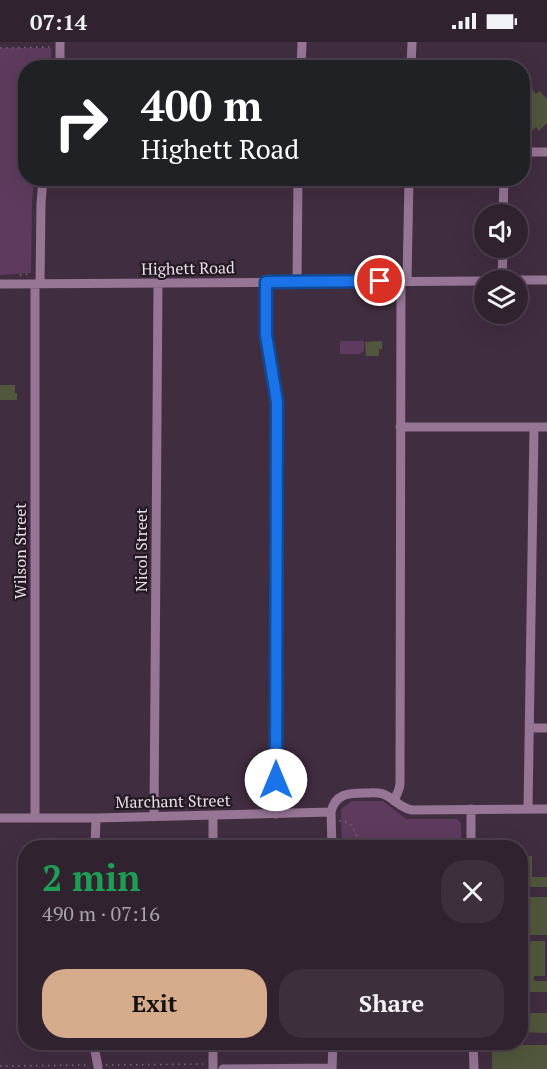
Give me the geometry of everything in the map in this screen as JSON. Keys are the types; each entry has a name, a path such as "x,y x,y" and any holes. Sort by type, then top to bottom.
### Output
{"street":[{"path":"301,60 302,42"},
{"path":"411,60 412,42"},
{"path":"56,45 59,60"},
{"path":"530,152 547,152"},
{"name":"Wilson Street","path":"35,818 38,284 42,186"},
{"path":"297,282 298,186"},
{"path":"394,801 399,789 400,427 409,186"},
{"path":"503,204 504,186"},
{"name":"Highett Road","path":"0,284 474,280"},
{"name":"Highett Road","path":"528,280 547,280"},
{"path":"266,282 266,335 277,402 276,814"},
{"name":"Nicol Street","path":"154,817 158,283"},
{"path":"400,427 547,427"},
{"path":"528,809 534,427"},
{"path":"529,728 547,728"},
{"path":"385,794 399,777"},
{"path":"332,840 331,817 336,801 351,793 385,794 403,807 412,810 547,809"},
{"path":"471,809 471,840"},
{"name":"Marchant Street","path":"0,818 276,814 331,817"},
{"path":"213,816 213,840"},
{"path":"95,840 96,818"},
{"path":"94,1068 95,1050"},
{"path":"213,1050 213,1069"},
{"path":"223,1069 332,1068 333,1050"},
{"path":"473,1050 474,1069"}],"path":[{"path":"0,48 56,45"},
{"path":"331,817 349,822 358,840"}],"shaded area":[{"path":"0,48 51,48 51,60 18,60 18,186 33,186 31,273 0,275"},
{"path":"340,341 364,341 364,351 360,354 340,354"},
{"path":"352,801 383,801 406,819 457,819 461,823 461,840 342,840 341,809"}],"building":[{"path":"532,89 536,94 540,91 547,99 547,123 539,131 536,127 531,132 530,131 530,91"},
{"path":"382,341 379,356 366,356 365,342"},
{"path":"0,385 15,385 17,400 0,400"},
{"path":"528,856 532,856 532,877 547,877 547,887 529,887 529,895"},
{"path":"528,897 547,897 547,935 528,935"},
{"path":"528,941 545,941 545,976 534,976 534,981 547,981 547,992 528,992"},
{"path":"528,1013 547,1013 547,1033 528,1032"},
{"path":"528,1045 547,1045 547,1069 492,1069 492,1050 528,1050"}],"route":[{"path":"276,780 277,402 266,335 266,282 380,281"}]}
